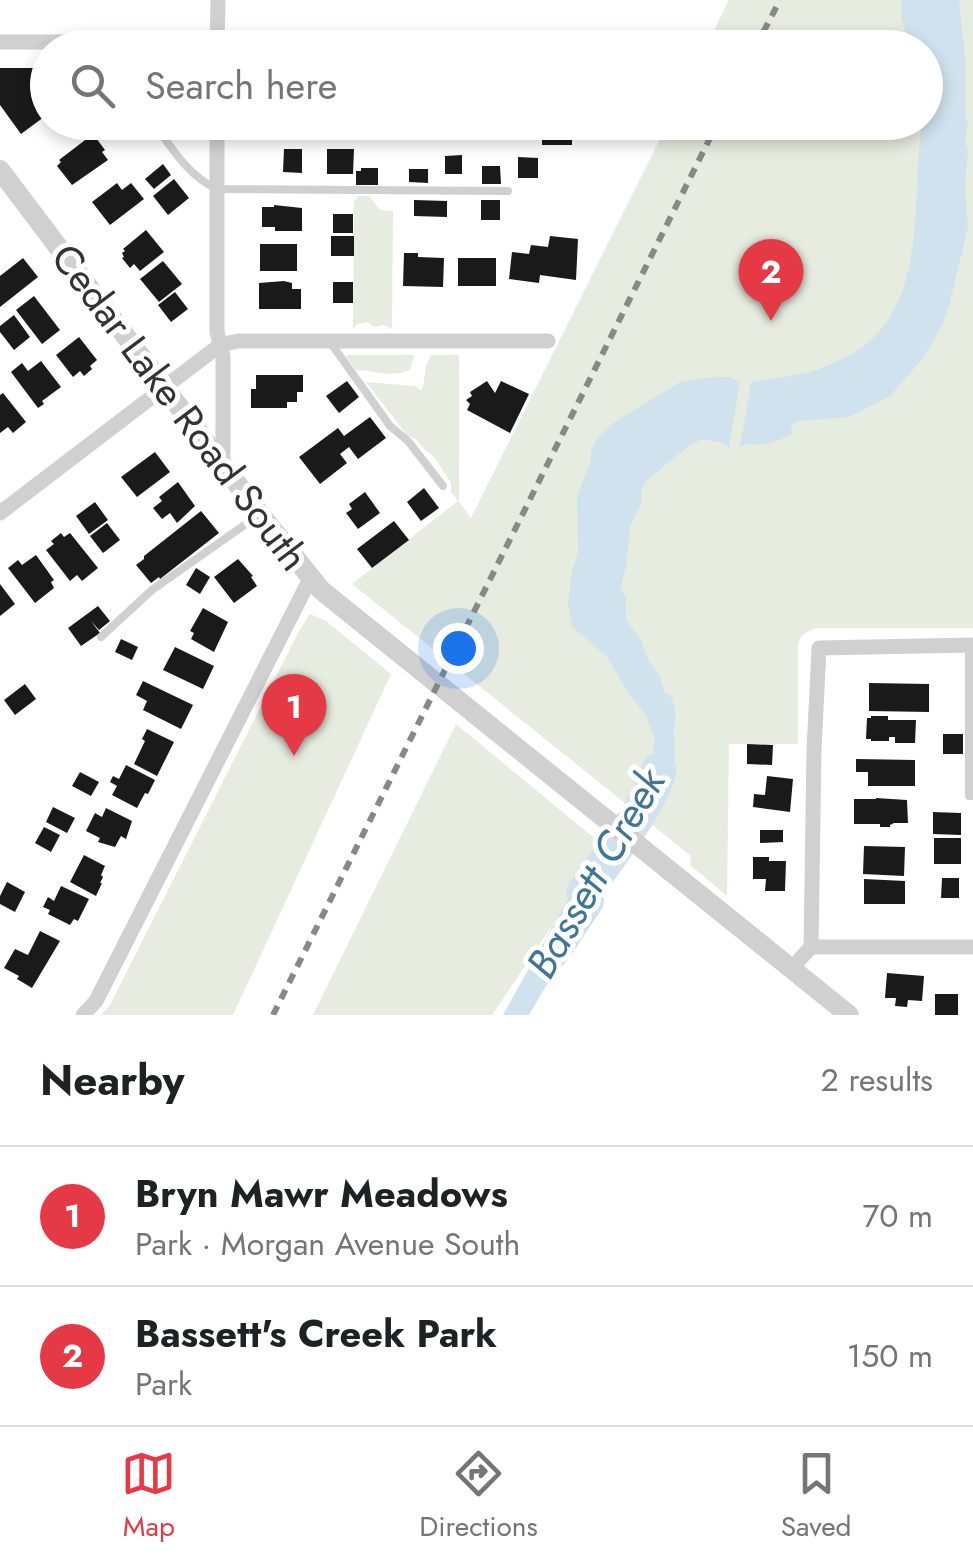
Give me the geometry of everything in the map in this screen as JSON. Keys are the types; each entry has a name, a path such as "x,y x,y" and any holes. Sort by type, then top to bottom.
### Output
{"street":[{"path":"218,0 218,30"},
{"path":"0,42 30,43"},
{"path":"218,140 217,332 223,357 224,464"},
{"name":"Cedar Lake Road South","path":"0,170 310,579 850,1015"},
{"path":"0,513 220,345 548,342"},
{"path":"83,1015 106,984 310,579"},
{"path":"792,968 810,947 819,648 971,645"},
{"path":"810,947 973,946"}],"lane":[{"path":"165,140 204,184 218,189 508,190"},
{"path":"330,342 390,426 408,441 442,486"},
{"path":"102,637 152,590 260,514"},
{"path":"971,645 969,796 973,796"}],"shaded area":[{"path":"729,0 973,0 973,628 816,628 802,636 798,644 798,744 729,744 727,896 690,865 691,856 352,584 458,501 435,458 407,435 366,382 415,386 421,391 432,355 459,355 459,502 471,518 660,140 943,140 943,30 714,30"},
{"path":"358,196 369,196 380,210 393,211 392,329 384,325 374,327 368,322 353,329 354,202"},
{"path":"348,355 414,355 410,370 389,374 356,370"},
{"path":"310,614 326,621 391,674 233,1015 101,1015 110,1005"},
{"path":"456,724 605,847 492,1015 313,1015"}],"water":[{"path":"901,0 959,0 968,125 968,227 943,323 924,357 889,397 849,417 798,421 791,426 792,433 781,439 740,447 751,383 810,372 848,356 871,340 888,320 900,296 913,243 920,140 943,140 943,30 905,30"},
{"path":"716,377 740,382 729,448 703,439 691,444 647,480 630,527 620,590 626,597 626,620 641,640 665,693 672,697 676,719 671,782 650,824 628,806 652,759 655,741 646,715 608,658 572,626 568,603 578,552 577,497 597,438 612,424 680,382"},
{"path":"599,843 625,863 602,892 603,907 529,1015 503,1015"}],"building":[{"path":"0,68 30,68 30,127 21,134 0,105"},
{"path":"85,140 98,140 108,160 72,185 57,166 59,160"},
{"path":"542,140 572,140 572,145 542,145"},
{"path":"284,149 302,149 302,173 283,172"},
{"path":"327,149 354,149 353,174 327,174"},
{"path":"462,155 462,174 445,174 445,156"},
{"path":"518,157 538,158 538,178 518,178"},
{"path":"163,164 171,175 154,189 145,179"},
{"path":"482,166 500,166 501,184 482,184"},
{"path":"378,168 378,185 356,185 356,171"},
{"path":"409,169 428,169 428,183 409,182"},
{"path":"174,179 189,198 168,215 153,196"},
{"path":"117,183 122,190 131,183 144,199 110,225 92,202"},
{"path":"414,200 447,201 447,217 414,216"},
{"path":"481,200 500,200 500,220 481,220"},
{"path":"262,207 302,208 302,231 262,227"},
{"path":"333,214 353,214 353,233 333,233"},
{"path":"146,230 164,252 140,271 134,264 130,268 122,253"},
{"path":"331,236 354,236 354,256 331,256"},
{"path":"550,236 578,239 576,280 540,275 539,283 509,279 512,252 529,254 531,245 548,247"},
{"path":"260,244 297,244 297,271 260,271"},
{"path":"404,253 444,258 443,287 403,286"},
{"path":"23,258 38,277 0,307 0,276"},
{"path":"458,258 496,258 496,286 458,286"},
{"path":"163,261 182,284 159,302 140,279"},
{"path":"333,282 353,282 353,303 333,303"},
{"path":"259,283 292,283 292,289 301,289 301,309 259,309"},
{"path":"175,292 188,309 171,322 158,305"},
{"path":"34,296 60,330 42,344 16,310"},
{"path":"14,315 30,337 14,350 0,332 0,326"},
{"path":"79,337 97,360 84,376 80,371 73,377 56,355"},
{"path":"41,361 61,387 38,408 11,372 22,363 28,371"},
{"path":"256,375 303,375 303,392 297,392 297,402 287,402 287,408 251,408"},
{"path":"347,381 359,397 339,413 326,396"},
{"path":"487,381 495,393 501,381 529,394 510,433 467,410 470,392"},
{"path":"3,393 26,422 13,433 8,427 0,433"},
{"path":"370,417 386,438 358,459 349,447 340,454 347,463 320,484 299,457 338,428 344,436"},
{"path":"155,452 170,472 137,497 121,477"},
{"path":"178,482 195,506 177,523 170,513 162,519 153,508 162,501 159,497"},
{"path":"424,488 439,508 421,521 407,502"},
{"path":"365,492 380,513 358,529 346,513 352,509 349,504"},
{"path":"95,502 108,520 89,534 76,516"},
{"path":"201,511 219,533 151,583 136,565"},
{"path":"394,521 409,540 372,568 357,549"},
{"path":"107,523 120,540 103,553 90,536"},
{"path":"61,533 64,537 70,533 98,568 82,581 77,575 70,581 46,550"},
{"path":"36,555 54,580 54,588 35,603 8,568 18,560 22,565"},
{"path":"238,559 257,586 234,603 214,577"},
{"path":"196,568 210,577 200,594 186,585"},
{"path":"0,584 15,604 0,616"},
{"path":"98,606 110,621 99,630 91,621 100,633 81,646 68,628"},
{"path":"203,608 228,622 214,652 191,639 194,633 190,631"},
{"path":"121,639 138,647 132,660 115,652"},
{"path":"175,647 214,666 203,689 163,670"},
{"path":"143,681 193,705 181,729 143,710 147,701 136,695"},
{"path":"869,683 929,684 929,712 869,711"},
{"path":"25,684 36,699 15,715 4,700"},
{"path":"867,718 916,720 915,743 895,743 895,737 889,737 889,741 866,739"},
{"path":"147,729 174,742 157,776 134,764"},
{"path":"943,734 963,734 963,754 943,754"},
{"path":"747,744 773,745 772,765 747,764"},
{"path":"856,759 915,760 915,786 868,786 868,772 856,772"},
{"path":"126,765 155,780 137,808 112,795 117,786 110,782 113,776 119,779"},
{"path":"80,772 99,782 91,796 72,786"},
{"path":"767,776 793,779 790,812 753,807 754,794 765,795"},
{"path":"854,799 907,800 908,823 894,823 890,827 854,824"},
{"path":"53,807 75,818 67,833 46,822"},
{"path":"106,808 132,821 126,839 121,836 115,847 98,842 100,838 86,831 95,813 102,817"},
{"path":"933,812 961,813 961,835 933,834"},
{"path":"44,827 60,835 51,852 35,843"},
{"path":"760,830 783,830 783,842 760,843"},
{"path":"934,838 961,838 961,864 934,864"},
{"path":"864,846 905,847 904,876 863,874"},
{"path":"84,855 105,866 96,896 70,882"},
{"path":"753,857 786,861 785,891 765,891 766,879 753,879"},
{"path":"942,878 959,878 959,898 941,898"},
{"path":"864,879 905,881 905,904 864,904"},
{"path":"7,882 25,892 15,912 0,904"},
{"path":"61,886 89,899 78,921 74,919 70,925 48,914 50,910 43,907 48,897 54,901"},
{"path":"40,931 60,941 32,988 4,968 15,949 28,955"},
{"path":"887,973 924,976 922,1001 908,1000 907,1007 895,1006 896,998 885,998"},
{"path":"935,994 958,994 958,1015 935,1015"}],"waterway":[{"name":"Bassett Creek","path":"584,892 637,816 659,770"}],"railway":[{"path":"764,30 780,0"},
{"path":"273,1015 709,140"}],"place":[{"name":"Bassett's Creek Park","path":"771,321"},
{"name":"Bryn Mawr Meadows","path":"294,756"}]}
